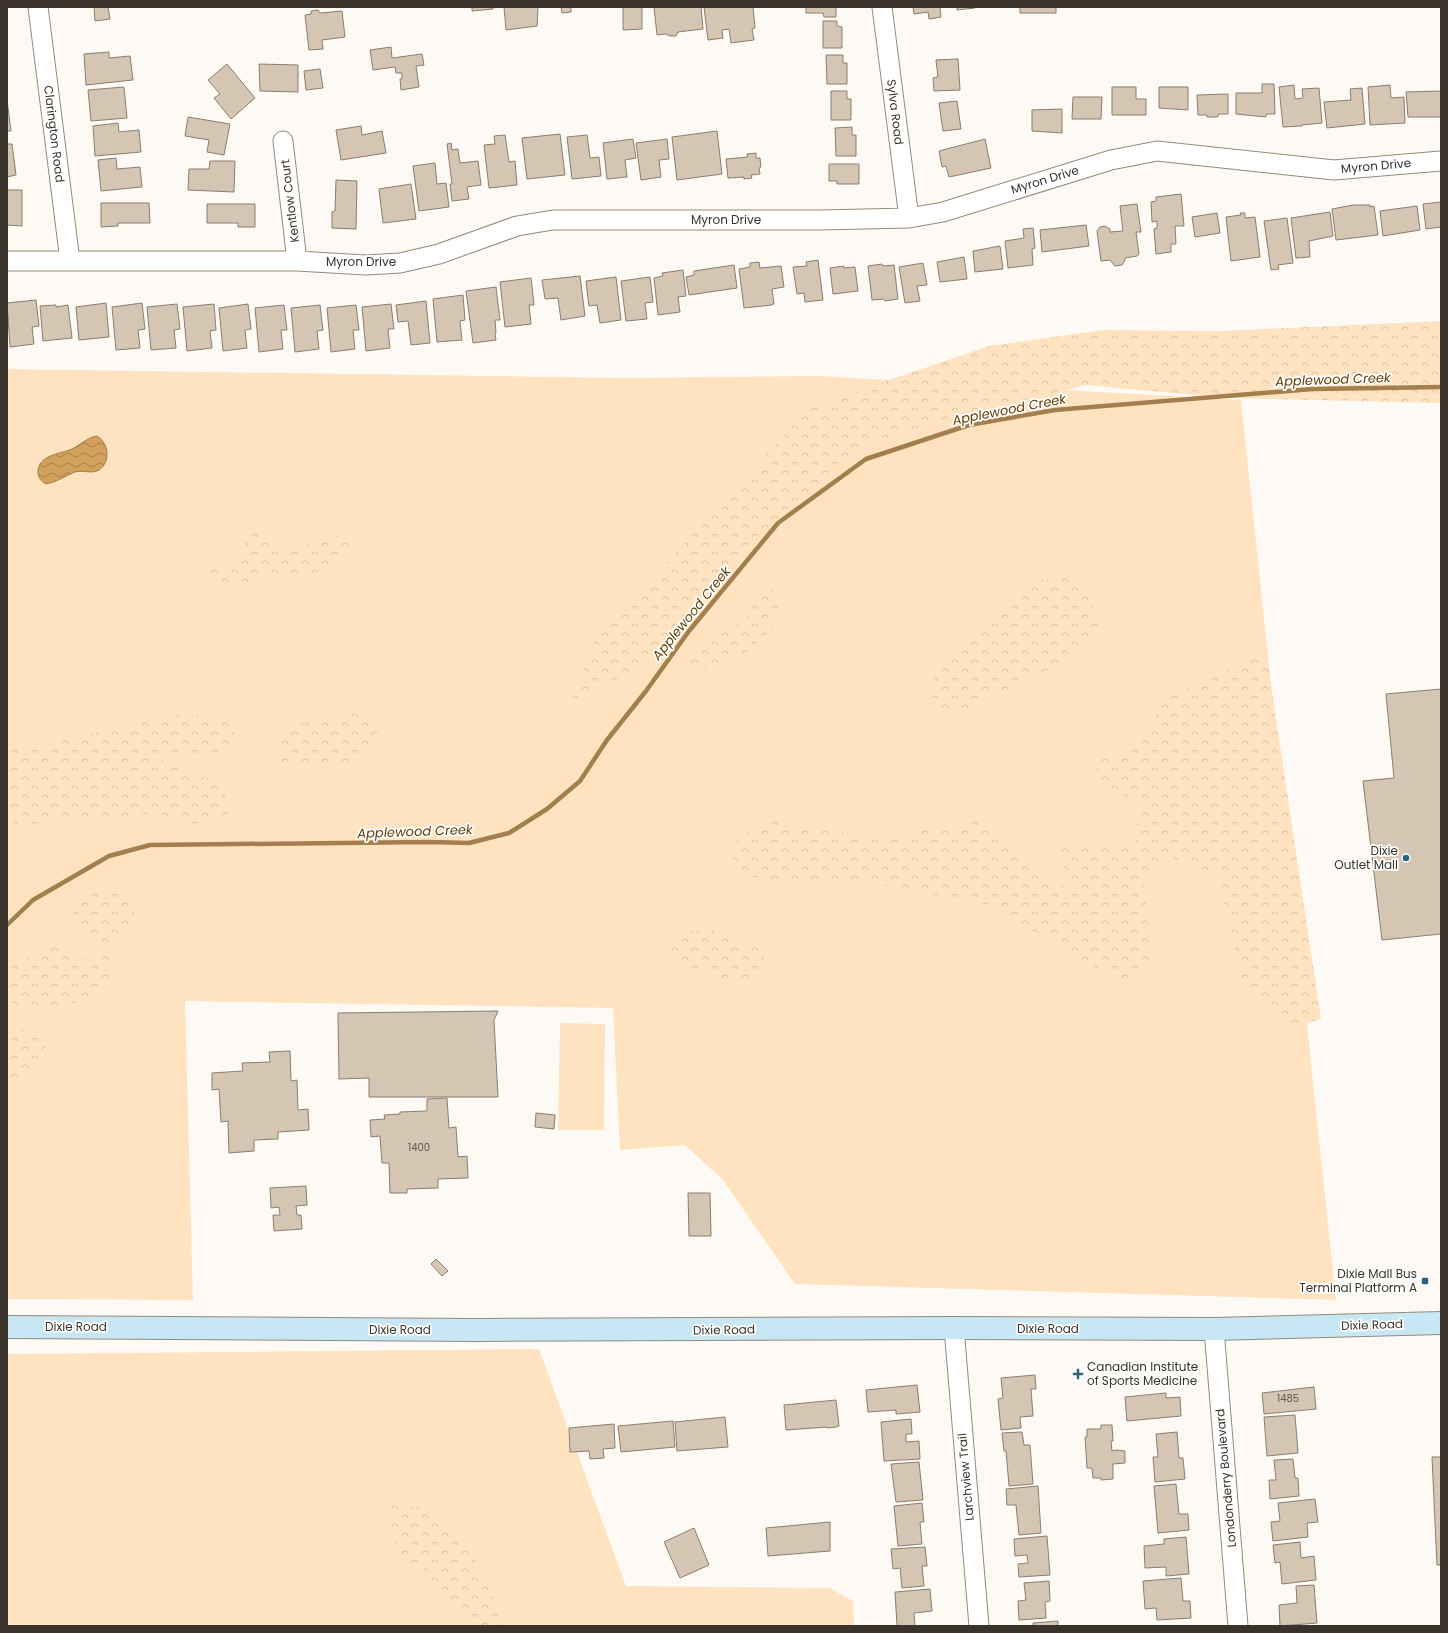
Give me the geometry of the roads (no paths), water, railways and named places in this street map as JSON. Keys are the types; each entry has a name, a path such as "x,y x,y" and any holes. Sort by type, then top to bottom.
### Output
{"main road":[{"name":"Dixie Road","path":"7,1327 475,1330 954,1328 1214,1329 1441,1323"}],"street":[{"name":"Clarington Road","path":"38,7 70,261"},
{"name":"Sylva Road","path":"882,7 909,218"},
{"name":"Kentlow Court","path":"284,141 297,261"},
{"name":"Myron Drive","path":"7,261 297,261 366,265 400,263 439,254 517,226 553,220 820,220 909,218 943,212 1111,160 1157,151 1334,170 1441,161"},
{"name":"Larchview Trail","path":"954,1328 979,1626"},
{"name":"Londonderry Boulevard","path":"1214,1329 1238,1626"}],"water":[{"path":"97,436 104,443 107,453 107,458 103,467 94,472 75,472 46,484 40,479 38,472 39,466 42,462 50,456 72,449 87,439"}],"waterway":[{"name":"Applewood Creek","path":"7,925 33,900 109,856 150,845 429,842 469,843 509,833 547,809 580,781 607,740 646,691 689,631 778,523 866,459 969,425 1055,410 1313,389 1441,387"}],"place":[{"name":"Dixie Outlet Mall","path":"1406,858"},
{"name":"Dixie Mall Bus Terminal Platform A","path":"1425,1281"},
{"name":"Canadian Institute of Sports Medicine","path":"1078,1374"}]}
